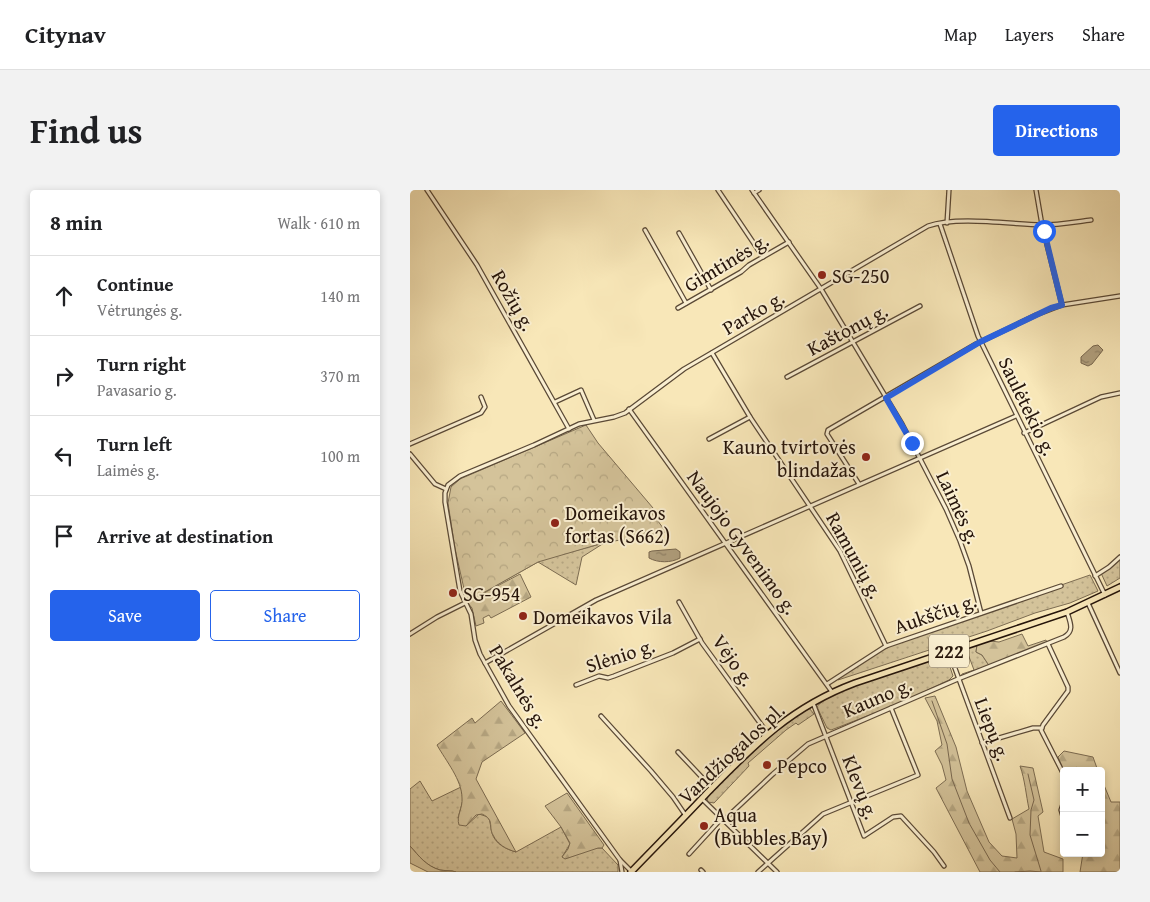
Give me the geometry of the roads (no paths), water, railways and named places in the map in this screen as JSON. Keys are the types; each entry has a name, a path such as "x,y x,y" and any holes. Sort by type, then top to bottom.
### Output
{"main road":[{"name":"Vandžiogalos pl.","path":"631,872 712,788 768,734 812,702 832,692 1067,612 1120,586"}],"street":[{"name":"Rožių g.","path":"427,190 468,250 569,429"},
{"path":"718,190 763,257"},
{"path":"753,192 759,190"},
{"path":"947,223 949,190"},
{"path":"1036,190 1042,225 1062,305"},
{"name":"Laimės g.","path":"753,192 821,289 896,413 946,509 970,566 981,613"},
{"name":"Parko g.","path":"446,489 450,482 460,476 585,422 614,417 629,409 679,372 926,227 947,223 996,222 1042,225 1091,220"},
{"name":"Saulėtekio g.","path":"940,224 980,342 1105,595"},
{"path":"645,230 686,303"},
{"path":"679,233 711,290"},
{"name":"Gimtinės g.","path":"678,308 789,242"},
{"path":"859,484 827,432 980,342 1051,308 1120,296"},
{"name":"Kaštonų g.","path":"788,377 920,306"},
{"name":"Ramunių g.","path":"712,353 750,417 840,552 886,646"},
{"path":"555,402 581,390 594,420"},
{"path":"1024,433 1101,397 1120,393"},
{"path":"410,444 481,413 485,407 481,397"},
{"name":"Naujojo Gyvenimo g.","path":"629,409 832,692"},
{"path":"485,663 584,605 1016,416"},
{"path":"709,439 750,417"},
{"path":"410,454 436,484 446,489"},
{"name":"Pakalnės g.","path":"446,489 445,502 460,591 471,614 476,644 485,663 509,706 620,860 631,872"},
{"path":"1095,576 1120,557"},
{"name":"Aukščių g.","path":"827,684 886,646 1060,586"},
{"name":"Vėjo g.","path":"678,602 700,640 768,734"},
{"path":"410,634 437,617 465,603"},
{"path":"1088,603 1120,673"},
{"name":"Kauno g.","path":"689,854 723,819 808,744 958,679 1064,638 1070,633 1071,626 1067,612"},
{"name":"Slėnio g.","path":"576,685 600,676 608,678 614,676 673,653 700,640"},
{"path":"1048,644 1068,686 1068,691 1042,728 1043,736 1060,768"},
{"name":"Liepų g.","path":"949,652 1010,818"},
{"name":"Klevų g.","path":"812,702 864,836 892,817 901,816 934,852 944,866"},
{"path":"758,872 817,818 918,775 891,708"},
{"path":"601,716 651,771 686,816"},
{"path":"982,743 1033,728 1042,728"},
{"path":"678,752 712,788"},
{"path":"702,799 777,872"},
{"path":"620,860 622,872"}],"water":[{"path":"1098,345 1103,350 1092,364 1088,366 1081,363 1081,357 1093,346"},
{"path":"676,549 680,552 680,558 676,560 660,562 649,558 649,552 652,551"}],"waterway":[{"path":"932,701 947,744 952,779 969,823 990,860 1000,872"},
{"path":"1028,774 1034,800 1031,810 1030,835 1041,871"},
{"path":"1015,872 1041,872"}],"place":[{"name":"SG-250","path":"822,275"},
{"name":"Kauno tvirtovės blindažas","path":"866,457"},
{"name":"Domeikavos fortas (S662)","path":"555,523"},
{"name":"SG-954","path":"453,593"},
{"name":"Domeikavos Vila","path":"523,616"},
{"name":"Pepco","path":"767,765"},
{"name":"Aqua (Bubbles Bay)","path":"704,826"}]}
